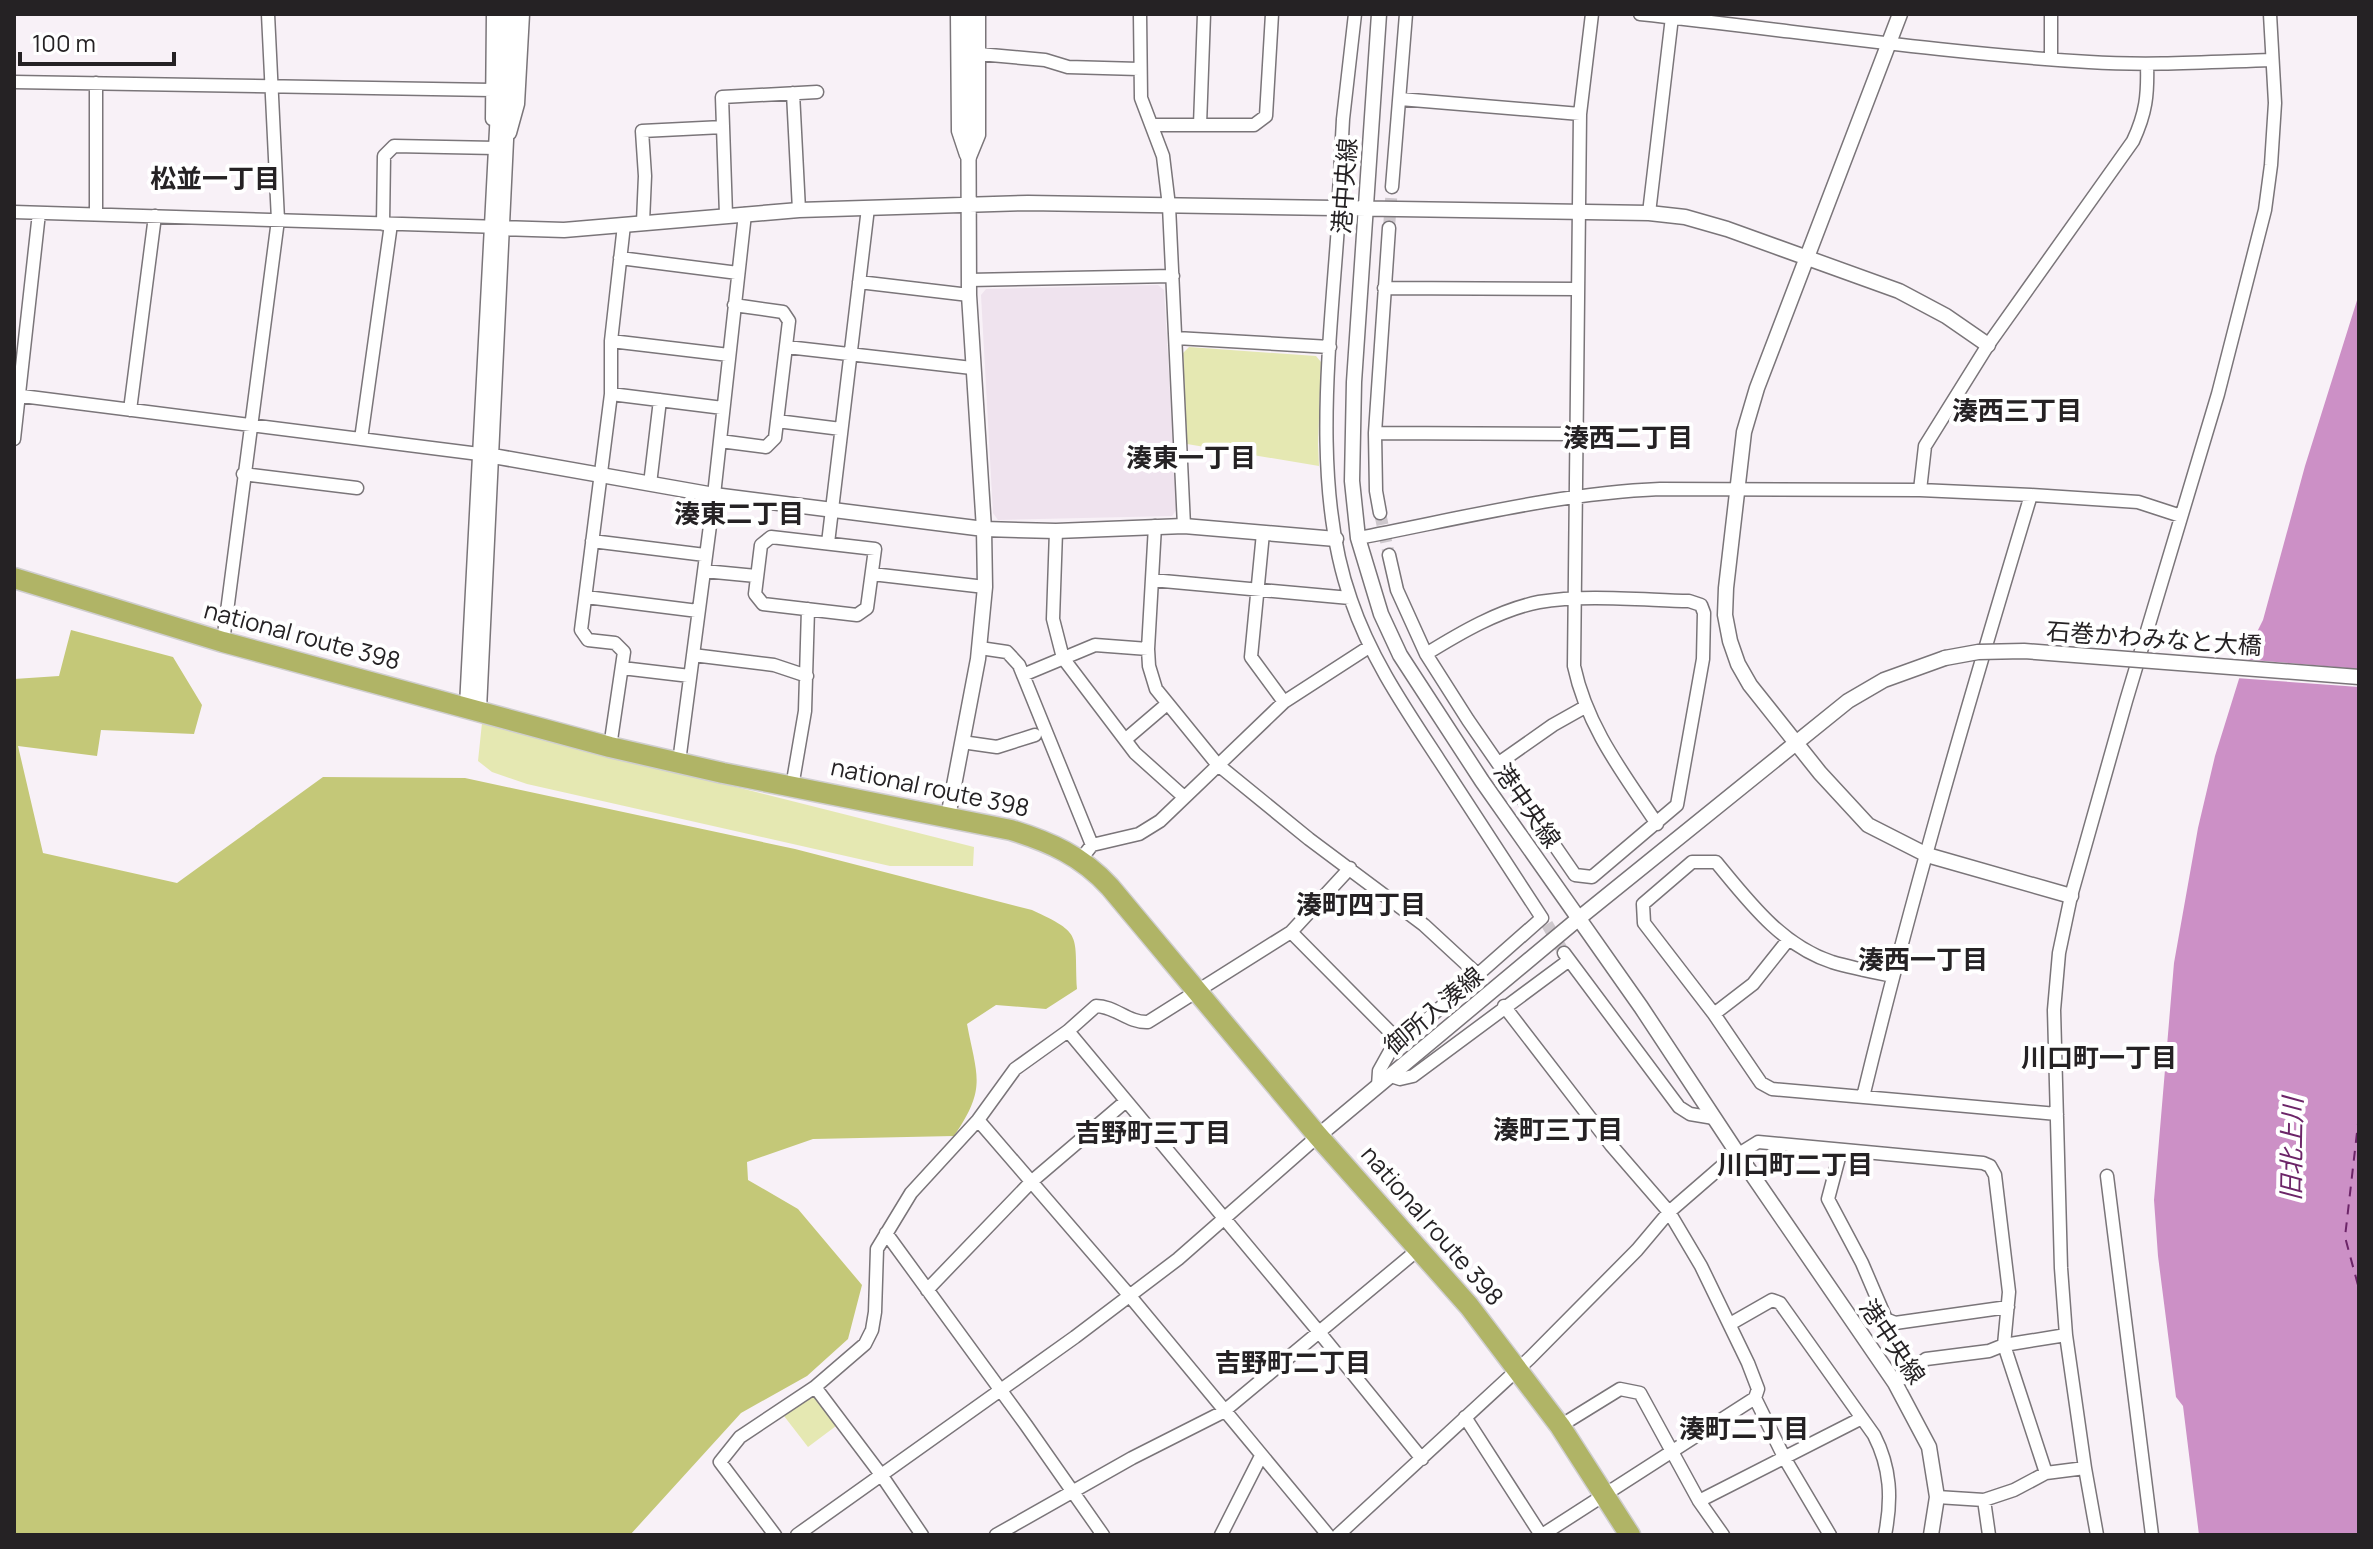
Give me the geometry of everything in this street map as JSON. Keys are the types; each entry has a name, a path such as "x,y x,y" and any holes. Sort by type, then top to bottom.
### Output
{"highway":[{"name":"national route 398","path":"14,578 223,642 610,747 1011,830 1086,852 1110,887 1318,1136 1469,1306 1560,1426 1630,1535"}],"street":[{"path":"223,642 278,220 268,14"},
{"path":"493,14 491,112 500,142"},
{"path":"473,708 498,227 503,14"},
{"path":"500,142 512,14"},
{"path":"500,142 518,104 523,14"},
{"path":"957,14 958,131 968,162"},
{"path":"948,817 980,648 985,587 969,288 968,14"},
{"path":"968,162 979,135 979,14"},
{"path":"1140,14 1141,98 1163,156 1169,206 1184,526"},
{"path":"1200,125 1204,14"},
{"path":"1152,125 1254,125 1266,116 1272,14"},
{"path":"1339,194 1343,119 1355,14"},
{"name":"港中央線","path":"1379,14 1354,382 1352,481 1358,538 1381,614 1400,655 1482,781 1641,1007 1895,1383 1929,1447 1937,1497 1931,1535"},
{"path":"1392,187 1406,14"},
{"path":"1592,14 1580,114 1574,666 1585,707 1608,751 1657,824"},
{"path":"1640,14 2051,59 2147,64 2271,60"},
{"path":"1900,14 1757,388 1744,432 1726,588 1725,615 1730,641 1750,685 1820,773 1868,825 1912,850 2071,896"},
{"path":"2051,14 2051,59"},
{"path":"2097,1535 2066,1335 2061,1268 2054,1010 2059,953 2071,896 2218,394 2265,210 2275,103 2270,14"},
{"path":"1649,213 1672,17"},
{"path":"979,54 1045,60 1068,67 1139,69"},
{"path":"1920,490 1925,446 1988,345 2133,141 2144,117 2148,95 2147,64"},
{"path":"14,82 492,90"},
{"path":"96,83 96,214"},
{"path":"726,215 722,97 817,92"},
{"path":"793,93 799,210"},
{"path":"1400,99 1580,114"},
{"path":"643,222 645,176 642,131 723,127"},
{"path":"361,439 387,224 384,156 394,146 500,142"},
{"path":"14,212 564,230 799,210 1028,203 1649,213 1685,217 1727,229 1899,291 1946,316 1988,345"},
{"path":"828,543 868,208"},
{"path":"14,439 16,396 39,213"},
{"path":"679,762 714,495 745,214"},
{"path":"130,410 155,216"},
{"path":"610,747 624,652 615,643 588,640 581,630 611,394 611,341 624,225"},
{"path":"1338,226 1327,452 1331,508 1350,598 1383,675 1544,921 1476,973 1400,1042 1383,1060 1378,1086"},
{"path":"1380,513 1376,491 1375,433 1389,228"},
{"path":"620,258 738,273"},
{"path":"859,282 969,288 1173,276"},
{"path":"1384,288 1578,289"},
{"path":"720,441 766,447 775,438 787,347 789,321 783,312 734,305"},
{"path":"14,306 28,308"},
{"path":"1176,338 1330,347"},
{"path":"611,341 729,355"},
{"path":"787,347 972,368"},
{"path":"611,394 723,408"},
{"path":"16,396 486,455 714,495 984,529 1056,531 1184,526 1336,539"},
{"path":"650,484 660,400"},
{"path":"777,421 841,429"},
{"path":"1375,433 1576,434"},
{"path":"243,474 357,488"},
{"path":"1358,538 1627,490 1920,490 2031,495 2138,502 2181,516"},
{"path":"1863,1097 1958,735 2031,495"},
{"path":"1155,526 1148,649 1152,680 1167,704 1217,764 1309,839 1424,925 1476,973"},
{"path":"1056,531 1053,619 1063,658 1135,753 1184,797"},
{"path":"1263,533 1251,657 1284,702"},
{"path":"771,537 828,543 875,549 867,608 857,615 763,604 755,594 761,545 771,537"},
{"path":"592,541 705,555"},
{"path":"1389,555 1397,590 1426,654 1575,875 1592,877 1677,805 1703,659 1704,613 1701,605 1689,601 1539,602 1493,617 1426,654"},
{"path":"704,571 756,576"},
{"path":"872,574 985,587"},
{"path":"1152,580 1350,598"},
{"path":"586,597 698,611"},
{"path":"792,787 805,711 808,609"},
{"path":"1023,675 1095,645 1148,649"},
{"path":"980,648 1007,652 1019,665 1086,852 1139,834 1160,821 1284,702 1369,647"},
{"name":"石巻かわみなと大橋","path":"1796,742 1848,701 1884,680 1945,658 1978,652 2024,651 2359,677"},
{"path":"693,655 774,665 807,676"},
{"path":"622,668 690,676"},
{"path":"1126,739 1167,704"},
{"path":"1499,763 1585,707"},
{"path":"962,742 997,747 1035,735"},
{"name":"御所入湊線","path":"1318,1136 1796,742"},
{"path":"1893,976 1832,962 1788,940 1759,914 1716,862 1692,862 1643,904 1644,923 1714,1014 1761,1083 1772,1089 2057,1114"},
{"path":"775,1535 720,1462 740,1437 815,1387 865,1344 872,1330 875,1312 877,1249 911,1193 978,1120 1015,1069 1068,1031 1096,1006 1132,1021 1148,1022 1291,932 1350,868"},
{"path":"1291,932 1400,1042"},
{"path":"1714,1014 1753,984 1788,940"},
{"path":"1391,1076 1400,1079 1413,1076 1566,957 1679,1107 1690,1114 1714,1118"},
{"path":"1465,1417 1542,1535 1755,1398 1758,1389 1730,1324 1669,1212 1611,1145 1504,1006"},
{"path":"1068,1031 1422,1459"},
{"path":"927,1290 1031,1182 1126,1101"},
{"path":"978,1120 1129,1295 1328,1535"},
{"path":"797,1535 1178,1259 1318,1136"},
{"path":"1338,1535 1517,1370 1637,1250 1669,1212 1738,1154 1750,1146 1768,1142 1990,1166 1995,1175 2009,1292 2004,1345 2046,1473"},
{"path":"1841,1150 1828,1199 1862,1263 1886,1319 1895,1323 2008,1307"},
{"path":"2107,1176 2152,1535"},
{"path":"886,1233 1103,1535"},
{"path":"996,1535 1071,1491 1223,1412 1420,1248"},
{"path":"1730,1324 1772,1300 1780,1303 1883,1452 1889,1474 1889,1515 1885,1535"},
{"path":"1895,1383 1926,1359 1989,1351 2004,1345 2066,1335"},
{"path":"815,1387 922,1535"},
{"path":"1560,1426 1620,1389 1640,1393 1699,1501 1723,1535"},
{"path":"1755,1398 1785,1459 1830,1535"},
{"path":"1699,1501 1862,1418"},
{"path":"1221,1535 1261,1456"},
{"path":"1937,1497 1984,1500 2014,1490 2046,1473 2085,1468"},
{"path":"1984,1500 1989,1535"}],"shaded area":[{"path":"1158,285 1164,290 1177,509 1172,516 998,520 993,513 981,295 986,289"}],"green space":[{"path":"1189,347 1316,356 1321,362 1319,466 1187,444 1183,353"},
{"path":"71,630 173,657 202,705 194,734 101,730 97,756 18,746 43,853 177,883 323,777 465,778 795,849 1032,910 1061,925 1073,938 1077,989 1046,1009 996,1005 967,1024 977,1082 971,1106 954,1136 813,1139 747,1162 748,1180 798,1209 862,1285 848,1339 807,1376 741,1413 630,1535 14,1535 14,679 59,676"},
{"path":"482,723 974,847 973,866 890,866 527,784 492,772 478,761"},
{"path":"813,1395 836,1426 808,1447 784,1416"}],"water":[{"name":"旧北上川","path":"2359,294 2359,1535 2199,1535 2183,1406 2176,1397 2154,1200 2174,963 2198,828 2215,756 2248,650 2263,620 2305,466"}],"pier":[{"path":"2241,659 2359,669 2359,687 2236,678"}],"ferry route":[{"path":"2359,1115 2345,1237 2359,1289"}],"tunnel":[{"path":"1389,228 1392,187"},
{"path":"1380,513 1389,555"},
{"path":"1547,924 1564,953"}],"district":[{"name":"松並一丁目","path":"215,179"},
{"name":"湊西三丁目","path":"2017,411"},
{"name":"湊西二丁目","path":"1628,438"},
{"name":"湊東一丁目","path":"1191,458"},
{"name":"湊東二丁目","path":"739,514"},
{"name":"湊町四丁目","path":"1361,905"},
{"name":"湊西一丁目","path":"1923,960"},
{"name":"川口町一丁目","path":"2099,1058"},
{"name":"湊町三丁目","path":"1558,1130"},
{"name":"吉野町三丁目","path":"1153,1133"},
{"name":"川口町二丁目","path":"1795,1165"},
{"name":"吉野町二丁目","path":"1293,1363"},
{"name":"湊町二丁目","path":"1744,1429"}]}
